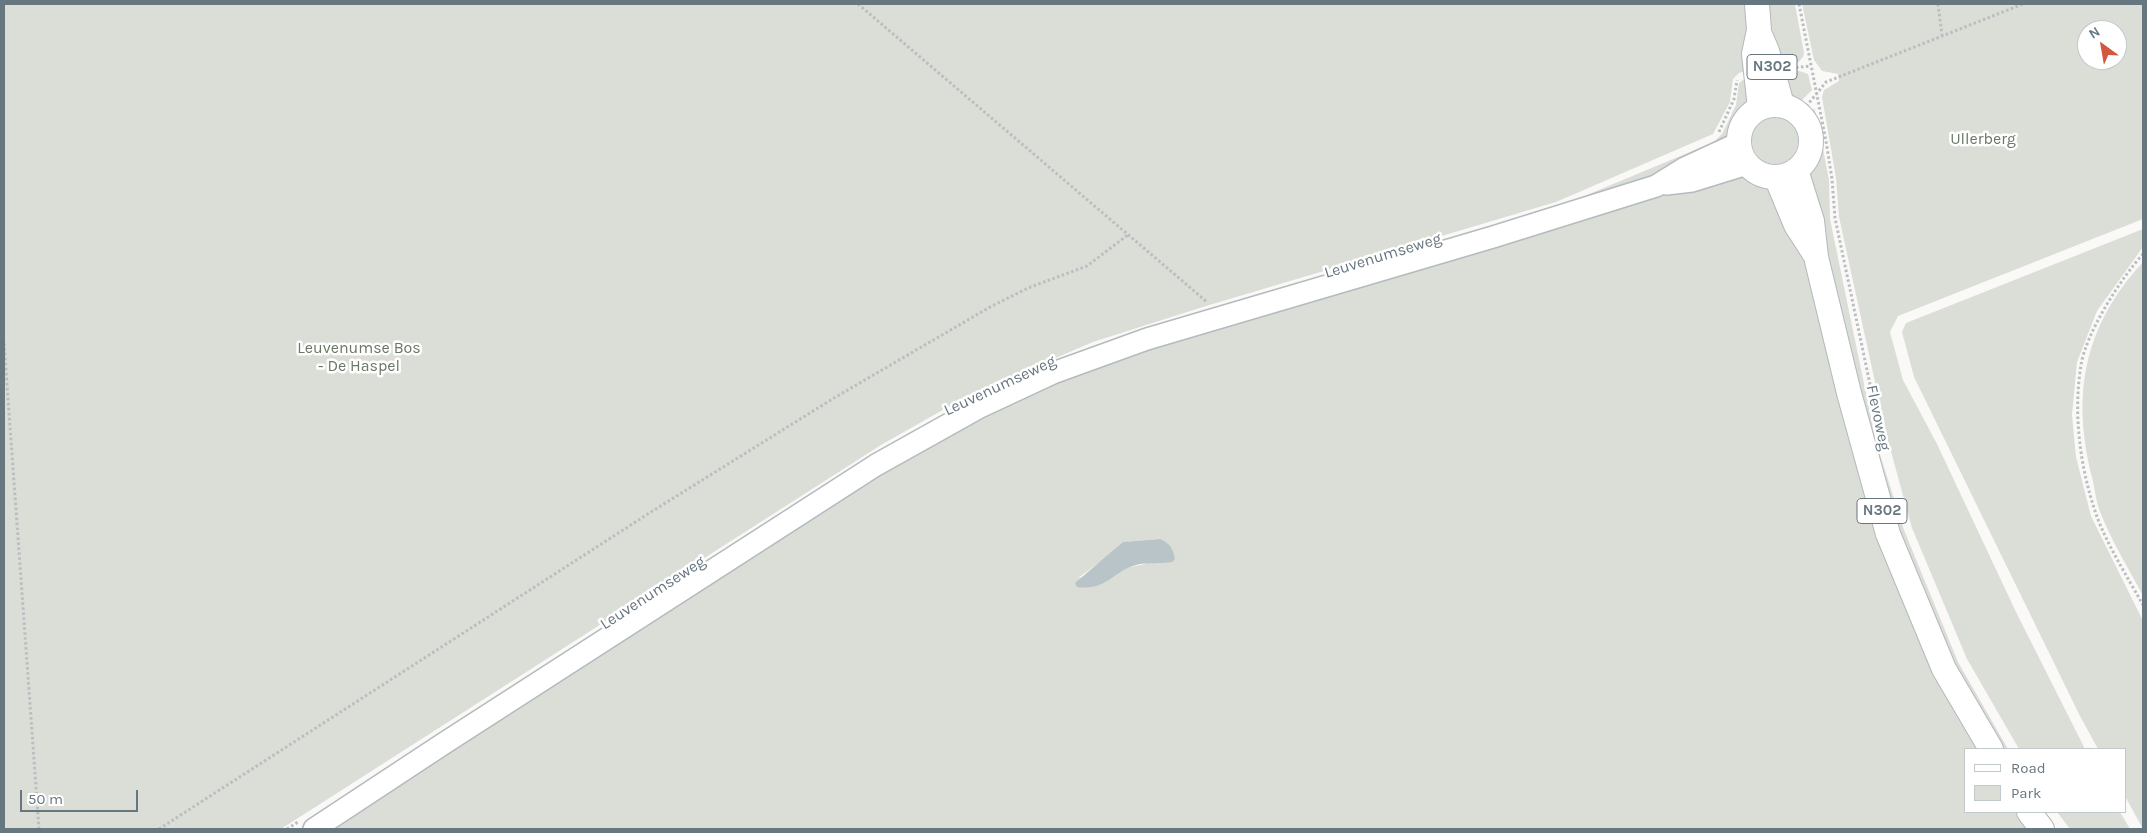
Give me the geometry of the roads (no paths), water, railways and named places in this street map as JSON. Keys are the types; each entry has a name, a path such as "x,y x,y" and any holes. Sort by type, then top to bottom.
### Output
{"main road":[{"name":"N302","path":"1758,4 1759,30 1754,54 1780,109 1808,128 1811,143 1809,154 1786,174"},
{"path":"1780,109 1753,112 1742,126 1743,153 1755,171 1786,174"},
{"name":"Leuvenumseweg","path":"309,824 876,465 940,428 1063,370 1147,339 1656,186 1685,168 1743,153"},
{"name":"Flevoweg","path":"1786,174 1796,225 1816,257 1862,446 1888,534 1944,669 1990,748"},
{"path":"2030,813 2042,829"}],"park label":[{"name":"Ullerberg","path":"1983,139"},
{"name":"Leuvenumse Bos - De Haspel","path":"359,357"}]}
